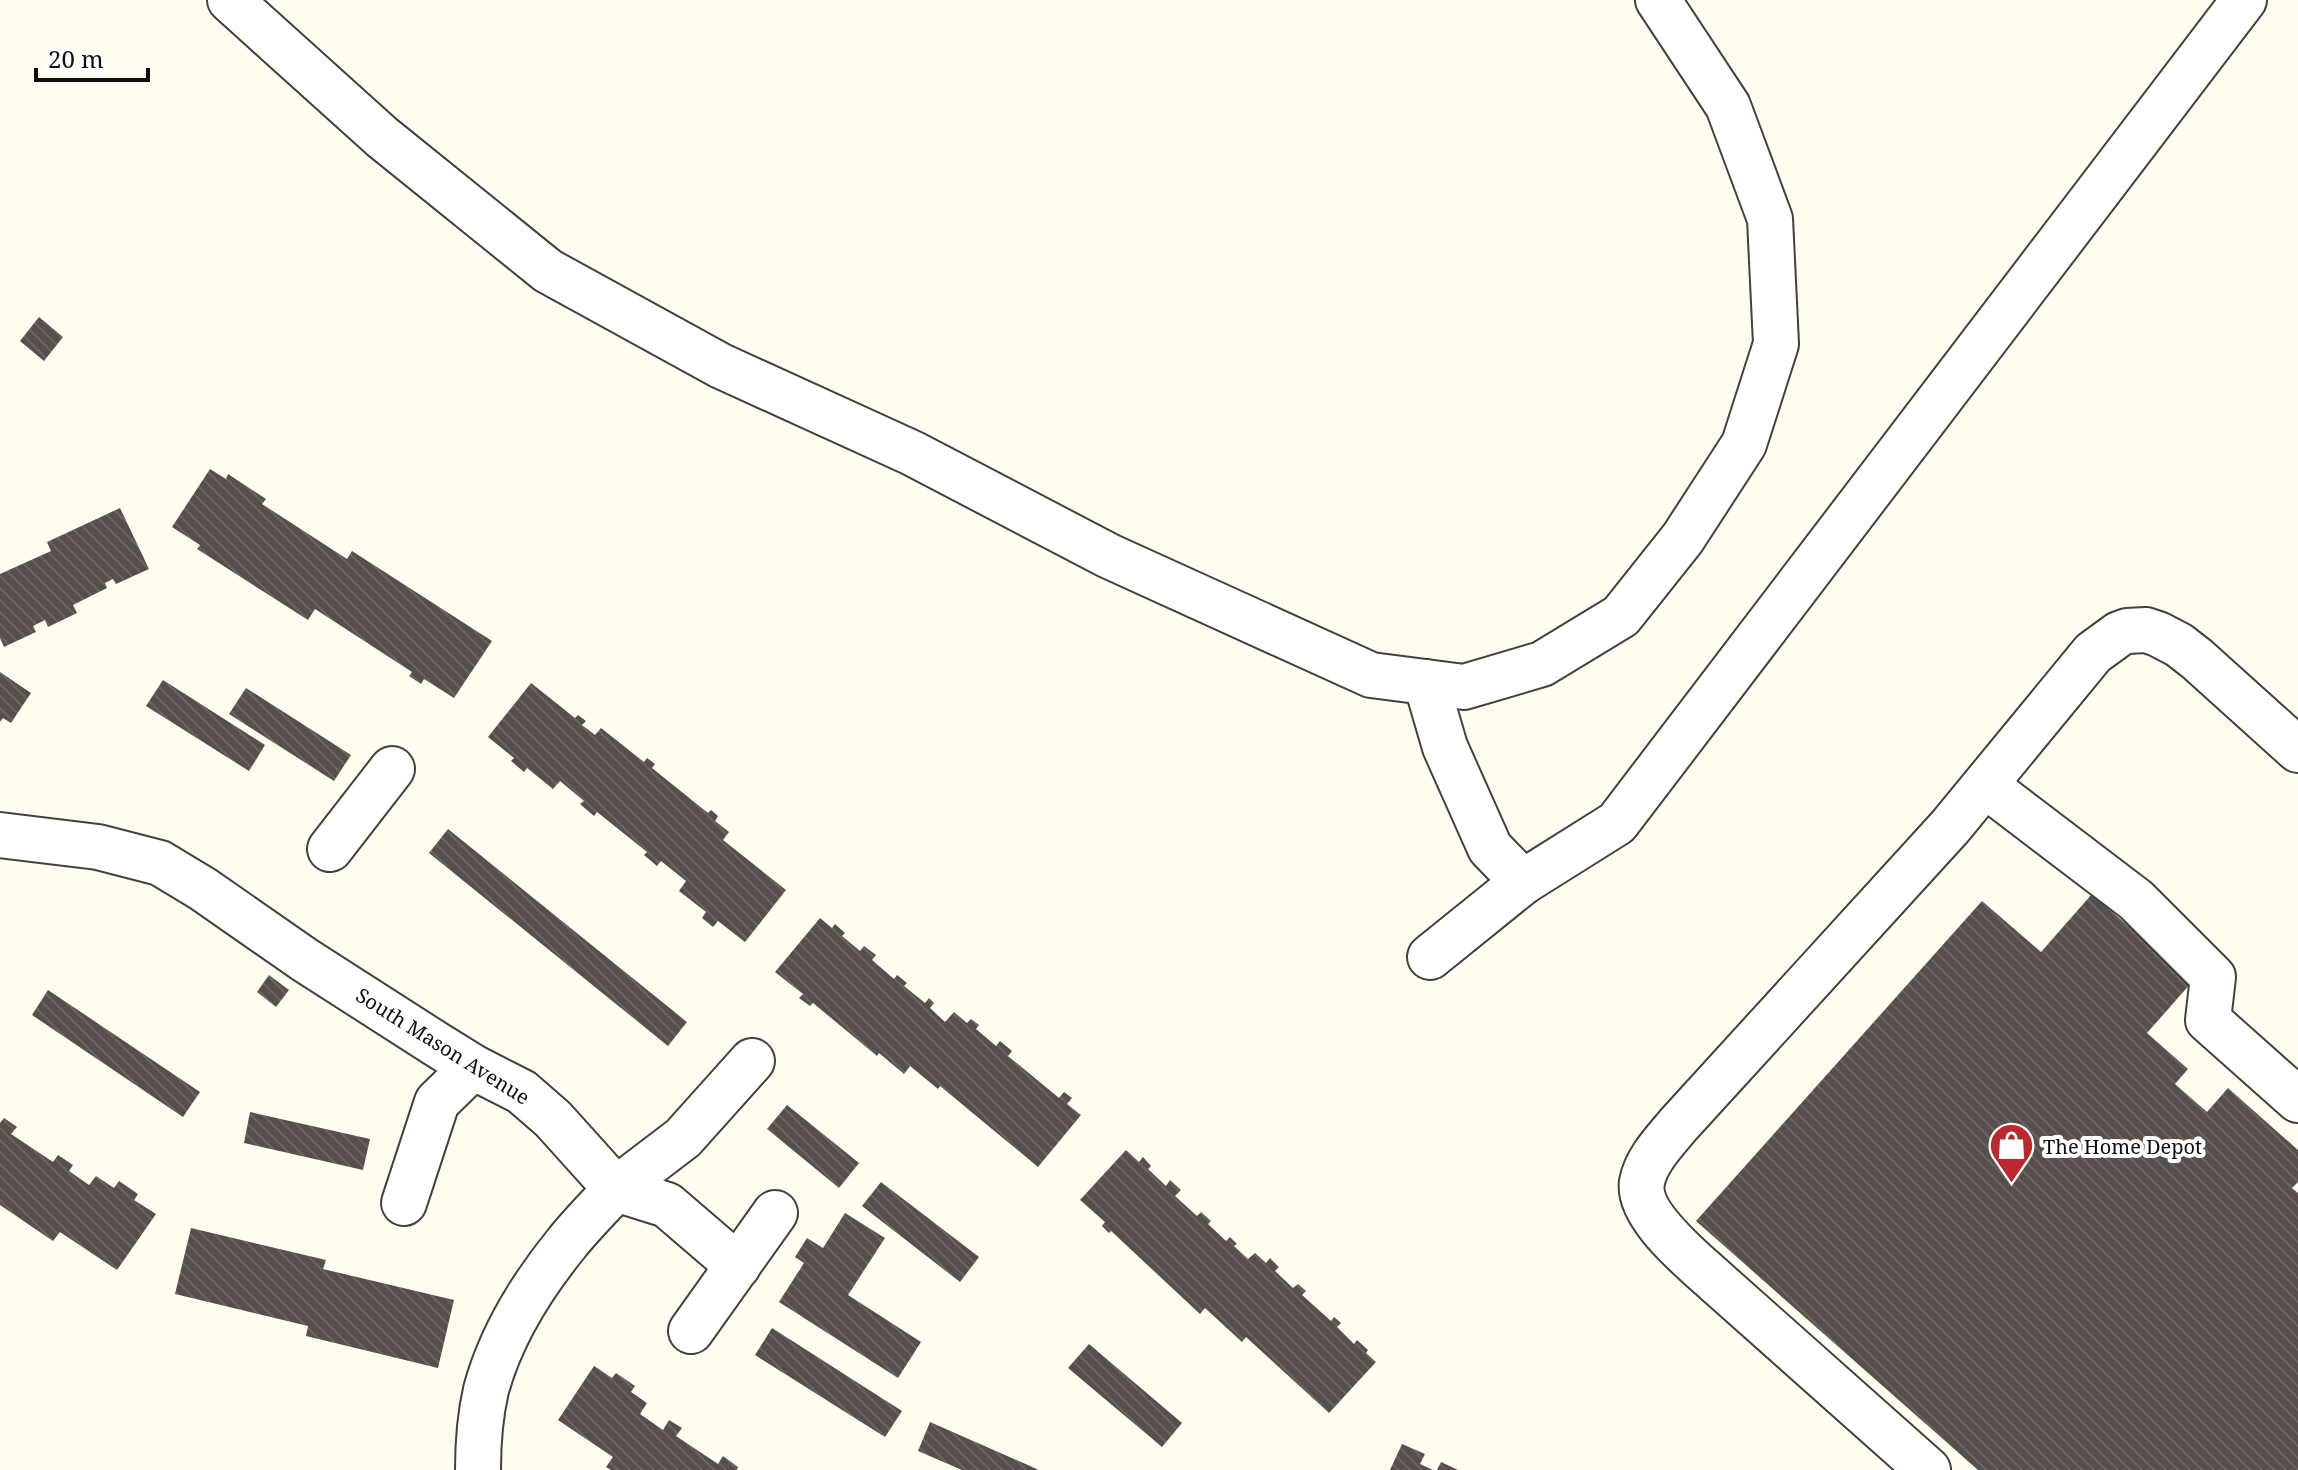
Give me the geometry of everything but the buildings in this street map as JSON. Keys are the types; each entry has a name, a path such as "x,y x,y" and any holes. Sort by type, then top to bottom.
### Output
{"street":[{"path":"230,0 382,137 548,271 721,366 912,453 1109,556 1371,675 1464,687 1542,664 1621,616 1683,538 1744,444 1776,344 1770,219 1728,106 1658,0"},
{"path":"1430,957 1523,882 1617,823 2244,0"},
{"path":"1928,1470 1684,1253 1648,1210 1642,1195 1641,1184 1650,1161 1679,1124 1950,827 2093,653 2119,634 2146,630 2179,645 2298,750"},
{"path":"1426,682 1445,747 1490,848 1523,882"},
{"path":"330,849 392,769"},
{"path":"1985,785 2136,900 2191,953 2213,977 2208,1020 2298,1100"},
{"name":"South Mason Avenue","path":"4,842 98,847 160,863 473,1067 522,1092 553,1119 616,1189"},
{"path":"478,1470 486,1390 505,1339 529,1297 566,1244 616,1189 683,1138 752,1061"},
{"path":"404,1203 437,1102 473,1067"},
{"path":"616,1189 667,1205 738,1266"},
{"path":"691,1331 775,1213"}],"place":[{"name":"The Home Depot","path":"2012,1185"}]}
